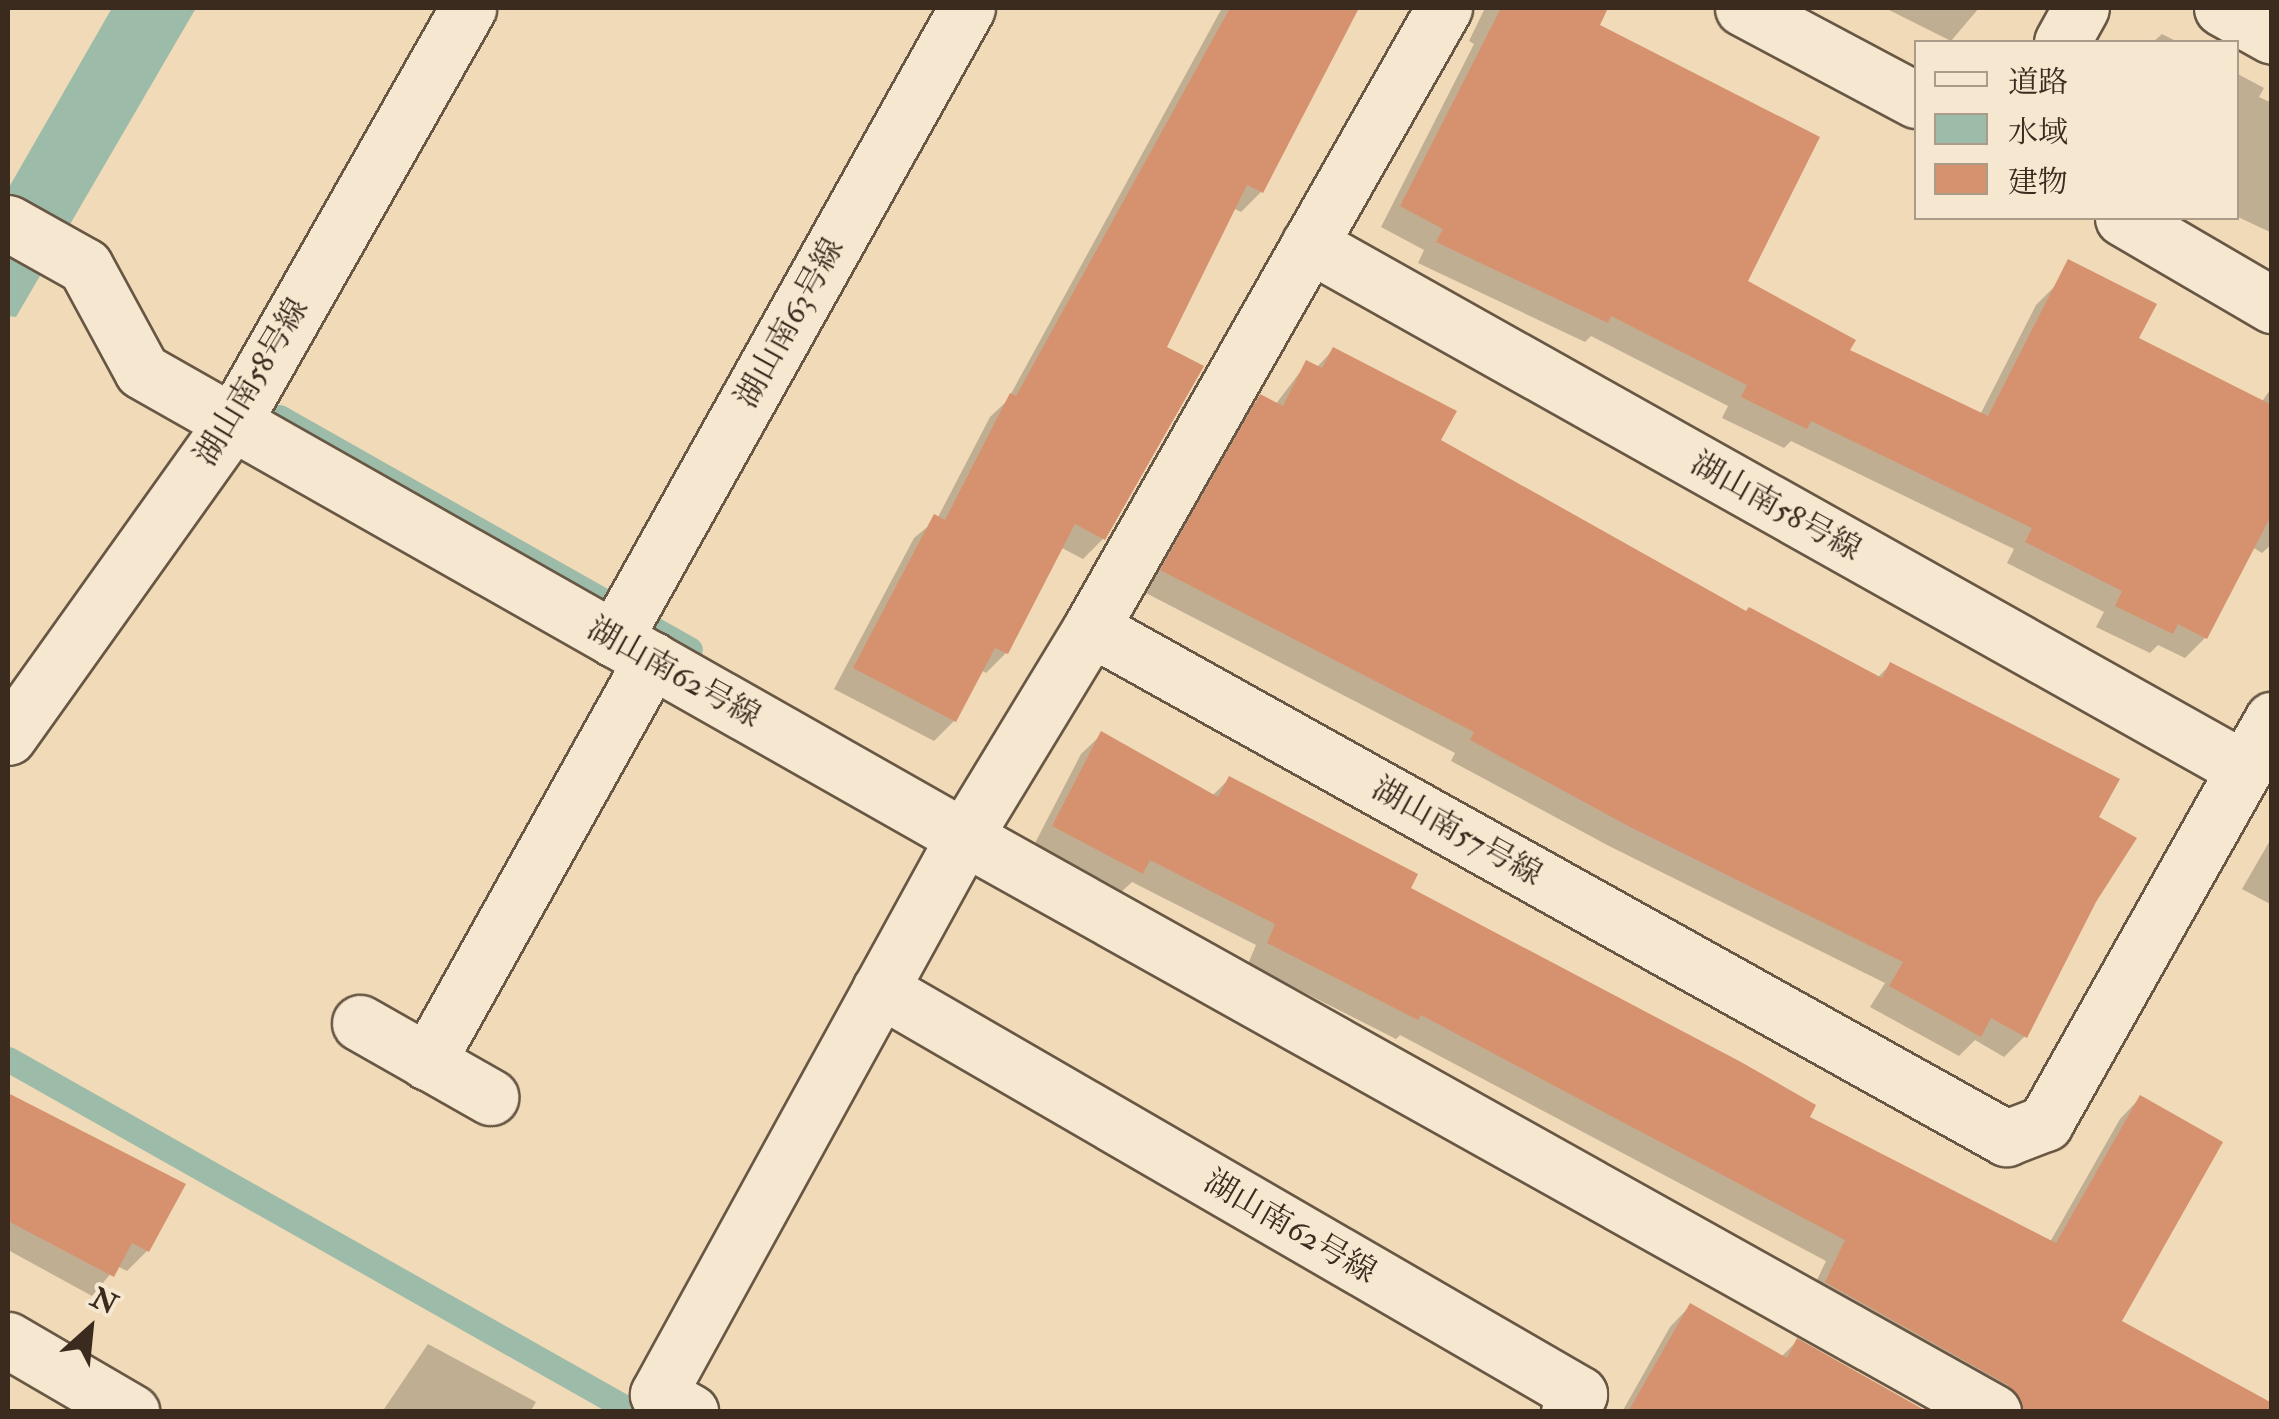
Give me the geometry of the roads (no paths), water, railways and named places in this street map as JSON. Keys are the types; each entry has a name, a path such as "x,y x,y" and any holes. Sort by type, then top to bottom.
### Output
{"street":[{"name":"湖山南58号線","path":"8,736 234,422 468,8"},
{"name":"湖山南63号線","path":"427,1062 633,650 967,8"},
{"path":"690,1412 658,1394 964,837 1091,628 1444,8"},
{"path":"1743,8 1914,99"},
{"path":"2063,40 2082,8"},
{"path":"2222,8 2272,36"},
{"path":"2126,220 2272,305"},
{"name":"湖山南62号線","path":"8,223 85,266 142,372 1992,1412"},
{"name":"湖山南58号線","path":"1309,244 2244,769"},
{"name":"湖山南57号線","path":"1091,628 2006,1138 2044,1123 2272,720"},
{"name":"湖山南62号線","path":"880,989 1579,1394 1570,1412"},
{"path":"360,1023 490,1097"},
{"path":"8,1340 131,1412"}],"water":[{"path":"112,8 196,8 16,317 8,316 8,189"}],"waterway":[{"path":"279,417 690,650"},
{"path":"8,1059 633,1412"}]}
